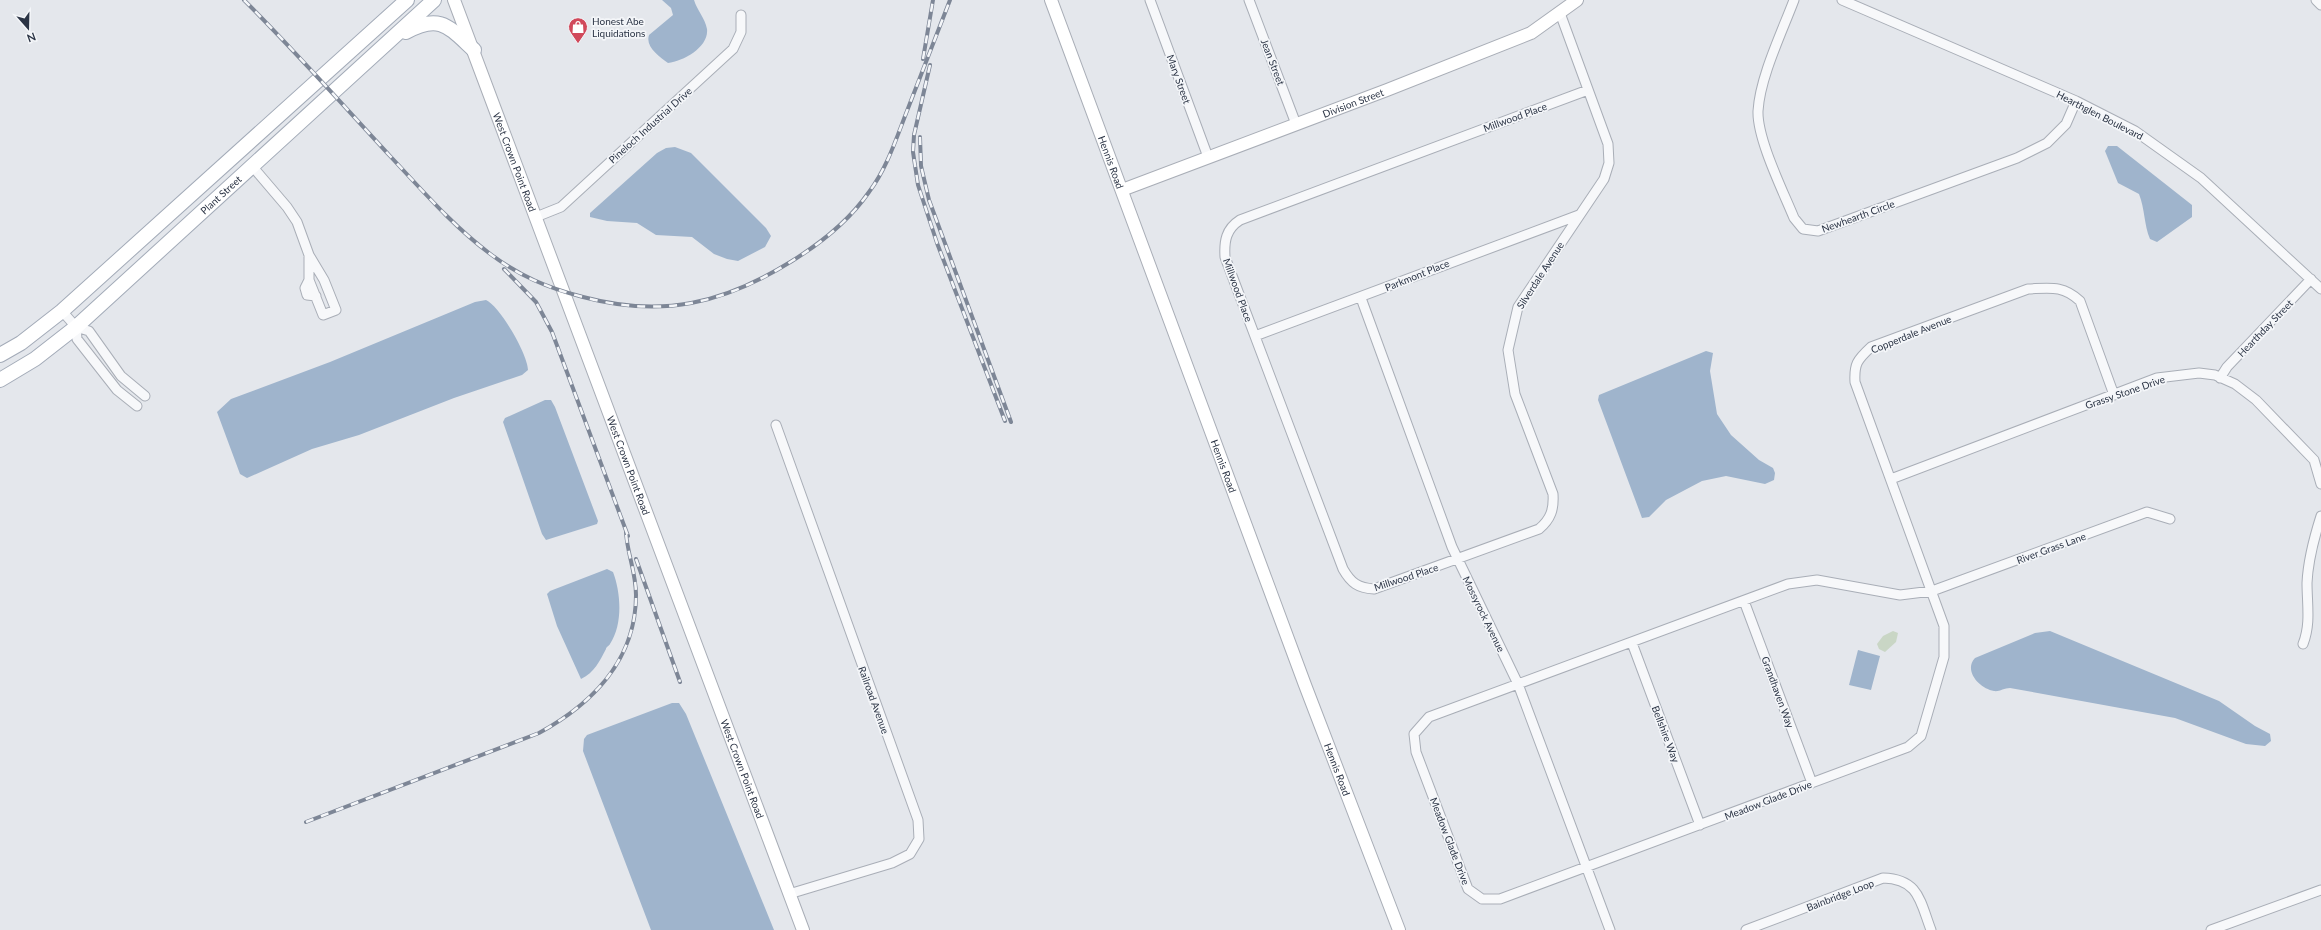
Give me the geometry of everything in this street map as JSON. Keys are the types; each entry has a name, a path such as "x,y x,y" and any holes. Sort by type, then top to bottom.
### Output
{"main road":[{"name":"Plant Street","path":"0,356 21,343 62,311 407,0"},
{"name":"Plant Street","path":"0,380 35,359 76,327 434,0"},
{"path":"385,44 420,24 436,22 451,29 474,50"},
{"path":"252,166 247,160 248,154 256,137"},
{"path":"219,196 226,184 226,164"}],"street":[{"name":"West Crown Point Road","path":"454,0 803,930"},
{"name":"Hennis Road","path":"1052,0 1308,692 1399,930"},
{"name":"Mary Street","path":"1150,0 1208,158"},
{"name":"Jean Street","path":"1249,0 1296,124"},
{"name":"Division Street","path":"1122,190 1531,33 1577,0"},
{"name":"Newhearth Circle","path":"1794,0 1762,86 1758,112 1763,137 1791,211 1794,218 1804,229 1818,231 2017,158 2047,143 2066,124 2076,101"},
{"name":"Hearthglen Boulevard","path":"1842,0 2076,101 2135,130 2201,178 2321,289"},
{"path":"2316,0 2321,5"},
{"name":"Silverdale Avenue","path":"1457,559 1539,529 1548,522 1554,507 1553,494 1515,394 1508,350 1518,307 1604,179 1609,163 1608,144 1560,13"},
{"name":"Pineloch Industrial Drive","path":"536,217 561,207 734,49 741,32 741,15"},
{"name":"Millwood Place","path":"1457,559 1374,589 1359,588 1348,579 1255,336 1226,257 1224,243 1233,224 1588,90"},
{"path":"252,166 287,207 297,222 309,255 324,280 336,310 323,315 309,280 309,255"},
{"name":"Parkmont Place","path":"1255,336 1361,298 1465,256 1579,215"},
{"name":"Hearthday Street","path":"2220,378 2227,367 2311,279"},
{"name":"Copperdale Avenue","path":"1932,591 1856,382 1854,366 1861,356 1871,347 2028,290 2053,288 2070,292 2080,302 2114,395"},
{"name":"Mossyrock Avenue","path":"1361,298 1457,559 1518,684 1610,930"},
{"path":"62,311 76,327 89,331 122,376 145,396"},
{"path":"76,327 77,339 117,390 137,406"},
{"name":"Grassy Stone Drive","path":"1891,479 2157,378 2198,373 2220,378 2235,384 2256,400 2298,441 2314,460 2321,484"},
{"name":"Railroad Avenue","path":"776,425 918,820 919,839 910,854 892,863 789,894"},
{"name":"River Grass Lane","path":"1932,591 2148,512 2170,519"},
{"path":"2303,644 2308,632 2307,582 2313,542 2321,516"},
{"name":"Meadow Glade Drive","path":"1817,580 1900,595 1932,591 1944,626 1944,657 1921,736 1908,747 1500,899 1482,899 1468,889 1419,759 1414,734 1429,717 1632,643 1744,600 1788,584 1817,580"},
{"name":"Grandhaven Way","path":"1744,600 1812,783"},
{"name":"Bellshire Way","path":"1632,643 1700,825"},
{"name":"Bainbridge Loop","path":"1746,930 1883,878 1897,879 1908,883 1916,891 1931,930"},
{"path":"2211,930 2321,890"}],"green space":[{"path":"1893,631 1898,633 1896,642 1885,652 1879,649 1877,644 1883,636"}],"water":[{"path":"662,0 694,0 705,21 707,29 707,36 700,47 688,56 668,63 654,51 648,39 649,35 673,15 671,8"},
{"path":"2108,146 2117,146 2192,205 2192,217 2157,242 2150,239 2139,194 2118,183 2105,151"},
{"path":"675,147 691,153 766,228 771,236 765,247 738,261 714,254 692,237 656,235 637,223 607,221 590,217 590,213 657,153 666,148"},
{"path":"486,300 498,311 518,343 527,363 528,370 522,375 454,398 359,435 312,449 247,478 240,474 217,412 231,399 330,362 475,302"},
{"path":"1706,351 1713,353 1710,371 1717,414 1731,435 1759,460 1773,468 1775,473 1774,480 1765,484 1726,476 1702,481 1666,500 1649,517 1642,518 1598,400 1599,395"},
{"path":"545,400 551,400 555,407 598,521 597,524 546,540 542,534 503,422 505,418"},
{"path":"607,569 613,572 618,589 619,618 617,627 610,644 606,648 596,666 590,673 581,679 557,626 547,594 550,591"},
{"path":"2050,631 2219,701 2255,726 2270,734 2271,741 2265,746 2246,744 2175,718 2010,688 1998,691 1989,690 1983,687 1972,674 1971,668 1975,658 2035,633"},
{"path":"1858,650 1880,656 1871,690 1849,685"},
{"path":"672,703 679,703 686,714 774,930 651,930 583,751 584,739 587,735"}],"railway":[{"path":"244,0 438,207 462,231 489,253 523,275 558,290 612,303 639,306 666,306 691,303 716,297 741,288 792,261 834,231 861,203 881,173 895,143 950,0"},
{"path":"923,59 933,0"},
{"path":"930,65 914,135 913,152 918,185 937,243 1005,421"},
{"path":"920,137 921,166 929,200 1011,422"},
{"path":"504,269 536,302 552,332 628,536"},
{"path":"306,822 539,733 577,708 593,694 607,678 619,660 628,640 634,618 636,587 626,532"},
{"path":"636,559 680,682"}],"place":[{"name":"Honest Abe Liquidations","path":"578,44"}]}
